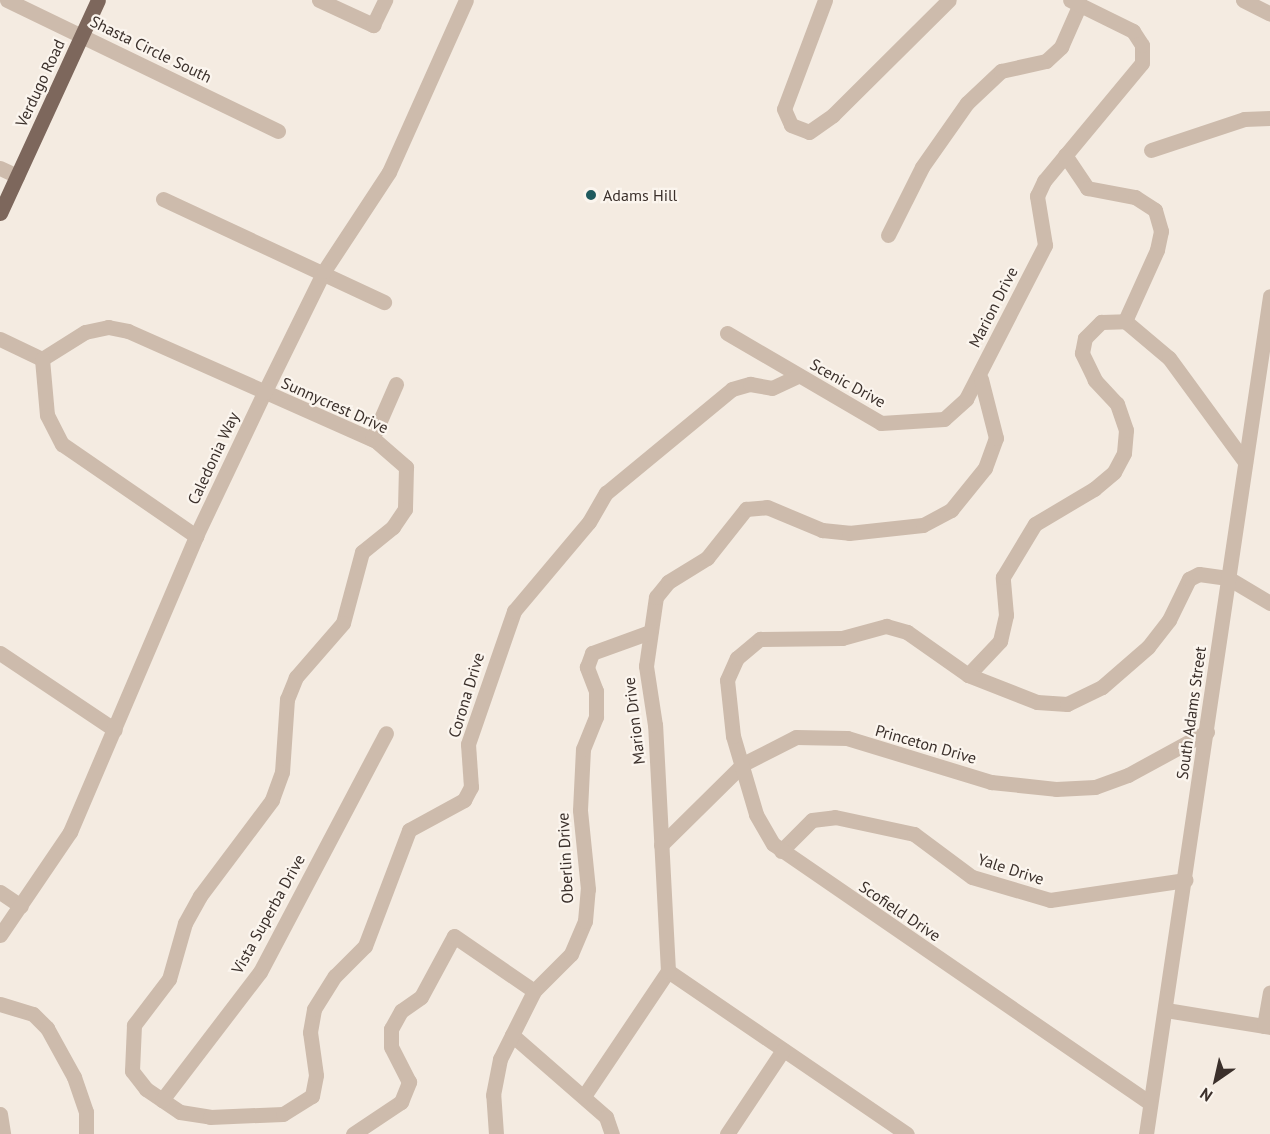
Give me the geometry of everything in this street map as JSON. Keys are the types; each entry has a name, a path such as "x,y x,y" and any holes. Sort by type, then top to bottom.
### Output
{"main road":[{"name":"Verdugo Road","path":"0,213 98,0"}],"street":[{"name":"Shasta Circle South","path":"7,0 278,131"},
{"path":"319,0 373,25 385,0"},
{"name":"Caledonia Way","path":"0,935 70,832 196,536 264,393 324,271 389,172 466,0"},
{"path":"825,0 785,96 785,118 801,131 817,129 949,0"},
{"path":"1243,0 1270,14"},
{"path":"888,235 922,166 967,103 1001,71 1046,61 1061,47 1075,2"},
{"name":"Marion Drive","path":"668,971 655,725 646,666 656,597 668,582 707,558 746,509 767,507 822,530 849,533 923,525 951,510 985,468 996,438 981,379 994,339 1045,245 1037,196 1065,155 1142,63 1142,45 1133,31 1075,2"},
{"path":"1151,150 1244,119 1270,118"},
{"path":"1065,155 1087,188 1135,197 1155,210 1160,220 1158,250 1125,321"},
{"path":"0,168 17,176"},
{"path":"163,199 324,271 384,302"},
{"name":"South Adams Street","path":"1146,1134 1186,880 1270,296"},
{"path":"1245,462 1170,358 1125,321 1101,322 1085,338 1082,352 1095,380 1117,404 1126,430 1124,453 1114,472 1094,489 1035,524 1003,577 1006,615 1000,641 968,675 1037,702 1084,699 1158,636 1189,579 1198,574 1228,578 1270,603"},
{"name":"Sunnycrest Drive","path":"42,359 77,336 108,327 128,331 372,439 406,466 405,509 393,527 362,552 343,623 296,677 287,699 282,772 272,800 200,896 185,923 169,979 134,1025 132,1071 162,1100"},
{"name":"Scenic Drive","path":"727,333 881,423 915,424 944,419 981,379"},
{"path":"0,339 42,359 47,415 62,444 196,536"},
{"name":"Corona Drive","path":"162,1100 180,1112 210,1117 257,1117 298,1109 312,1096 314,1009 335,976 366,946 409,830 464,800 471,787 468,744 514,611 628,471 708,414 732,389 750,384 772,388 798,376"},
{"path":"372,439 396,384"},
{"name":"Scofield Drive","path":"968,675 907,632 886,626 842,638 760,639 738,658 727,680 729,716 756,814 782,851 1150,1103"},
{"name":"Oberlin Drive","path":"496,1134 494,1076 534,991 571,954 585,921 588,889 580,810 583,749 596,717 596,691 587,667 592,653 650,632"},
{"path":"0,653 115,730"},
{"name":"Princeton Drive","path":"661,845 743,765 796,737 829,734 1022,789 1095,787 1207,732"},
{"name":"Vista Superba Drive","path":"162,1100 260,972 386,733"},
{"name":"Yale Drive","path":"782,851 812,820 835,817 914,834 972,877 1050,900 1186,880"},
{"path":"0,892 21,906"},
{"path":"353,1134 401,1102 410,1082 391,1047 391,1029 401,1011 421,997 454,936 534,991"},
{"path":"584,1096 668,971 907,1134"},
{"path":"1166,1010 1267,1026 1270,993"},
{"path":"0,1004 33,1014 47,1028 74,1077 86,1112 86,1134"},
{"path":"512,1035 606,1117 612,1134"},
{"path":"728,1134 783,1050"},
{"path":"0,1114 3,1134"}],"place":[{"name":"Adams Hill","path":"591,195"}]}
